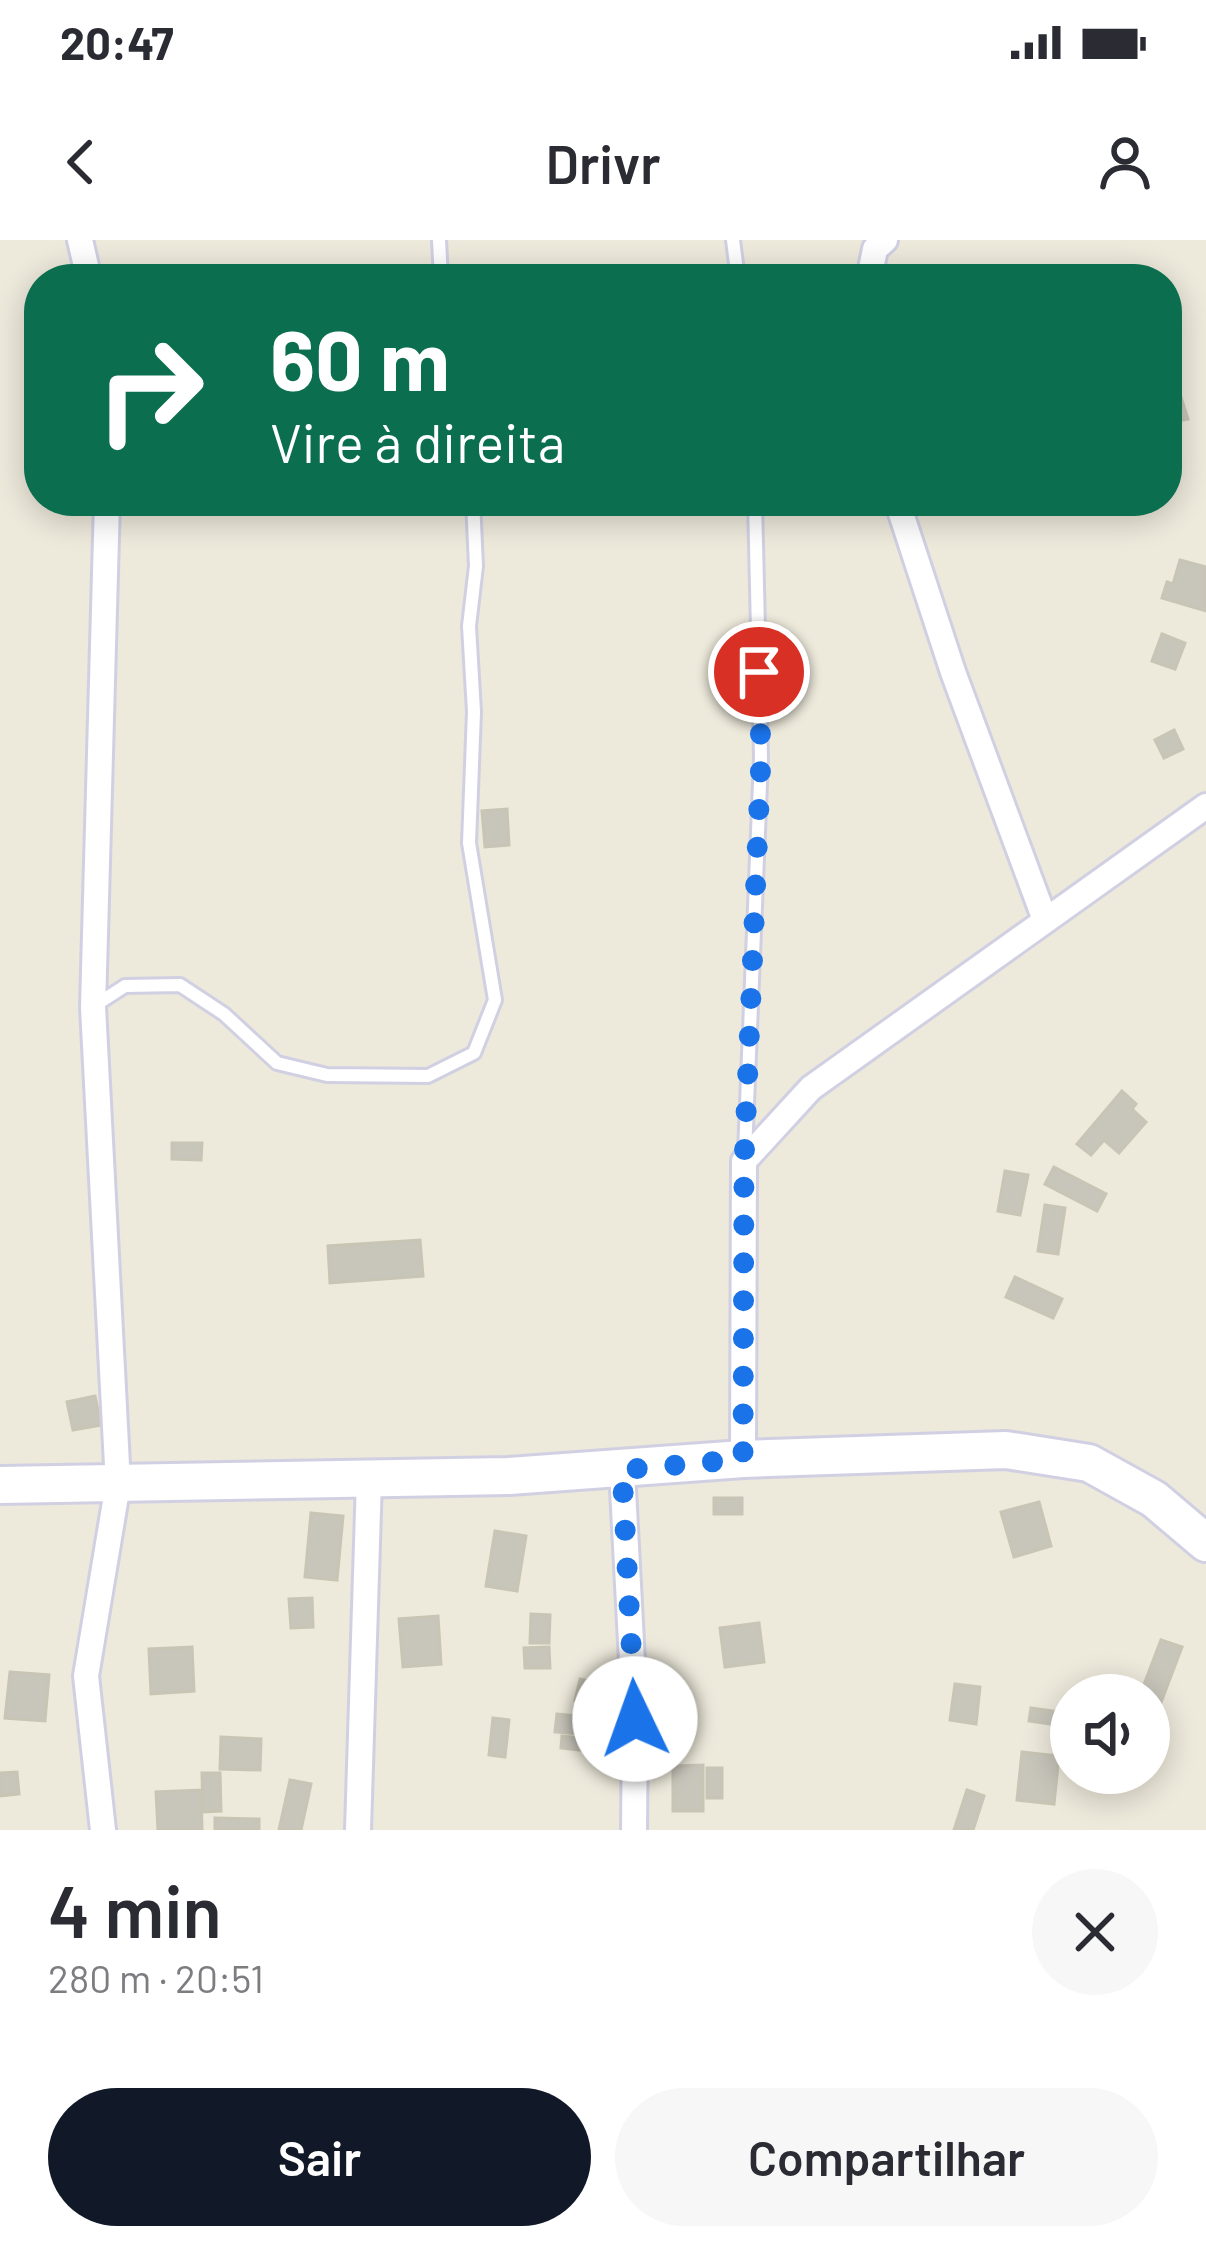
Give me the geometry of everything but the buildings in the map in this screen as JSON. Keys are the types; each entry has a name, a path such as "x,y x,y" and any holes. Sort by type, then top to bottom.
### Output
{"street":[{"path":"103,1830 86,1676 118,1484 94,1007 107,516"},
{"path":"902,516 953,671 1045,920"},
{"path":"743,1459 744,1162 812,1088 1206,806"},
{"path":"0,1485 369,1479 1006,1450 1089,1463 1154,1499 1206,1544"},
{"path":"622,1470 635,1719 634,1830"},
{"path":"358,1830 369,1479"}],"lane":[{"path":"94,1007 125,986 180,986 224,1014 277,1063 327,1075 428,1076 474,1052 495,1000 469,843 474,516"},
{"path":"744,1162 761,758 755,516"}],"route":[{"path":"635,1719 622,1470 743,1459 744,1162 761,758 759,672"}]}
